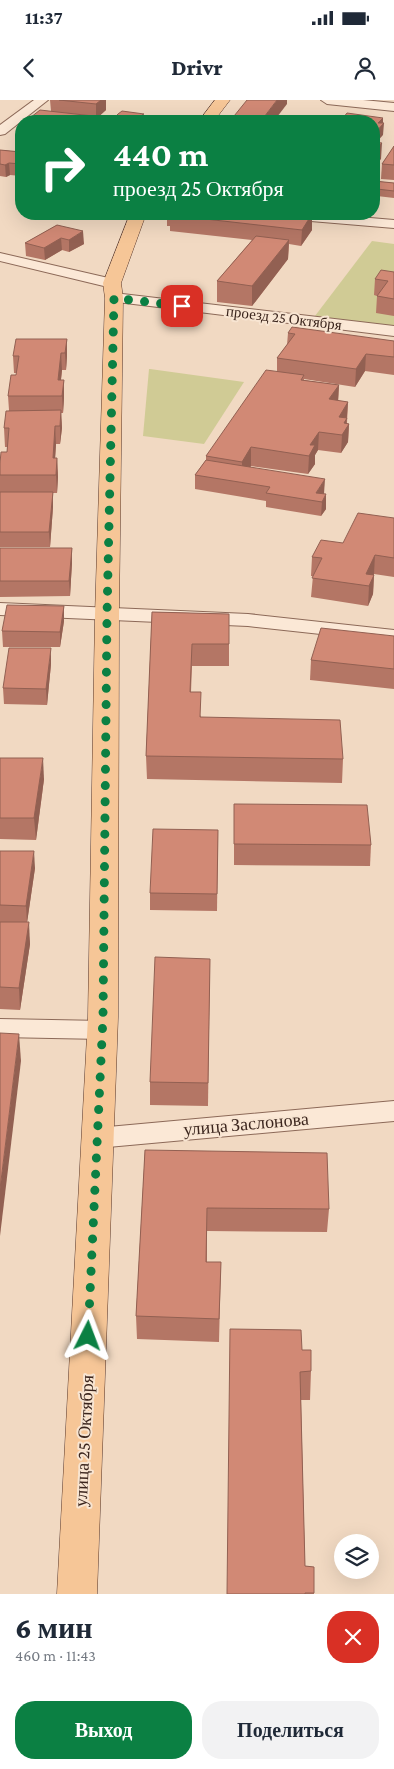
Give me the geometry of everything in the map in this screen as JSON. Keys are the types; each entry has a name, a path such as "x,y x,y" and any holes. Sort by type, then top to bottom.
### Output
{"main road":[{"path":"211,115 222,100"},
{"name":"улица 25 Октября","path":"77,1594 103,1030 107,615 113,290 136,220"}],"street":[{"path":"22,115 42,100"},
{"path":"328,100 394,107"},
{"path":"0,131 15,120"},
{"path":"346,220 394,224"},
{"name":"проезд 25 Октября","path":"0,257 113,290 394,330"},
{"path":"0,609 248,620 394,636"},
{"path":"0,1028 103,1030"},
{"name":"улица Заслонова","path":"97,1138 394,1111"}],"shaded area":[{"path":"372,241 394,244 394,326 315,316"},
{"path":"149,369 244,382 204,444 143,436"}],"building":[{"path":"59,100 101,100 96,104"},
{"path":"247,100 277,100 266,115 235,115"},
{"path":"40,110 84,115 34,115"},
{"path":"122,111 144,114 117,115"},
{"path":"347,113 361,115 345,115"},
{"path":"394,146 394,165 382,164"},
{"path":"0,150 15,151 15,164 0,164"},
{"path":"380,182 394,183 394,191 380,189"},
{"path":"214,220 308,220 302,230"},
{"path":"57,225 83,231 69,240 61,238 44,248 25,243"},
{"path":"256,236 289,240 252,286 217,281"},
{"path":"381,270 394,272 394,299 377,296 388,281 375,279"},
{"path":"292,327 394,341 394,357 366,354 356,369 277,358 295,334 288,333"},
{"path":"16,339 67,339 65,353 61,353 58,380 64,380 62,396 8,396 11,375 16,375 19,356 13,356"},
{"path":"266,370 304,375 301,380 339,385 329,399 348,402 339,417 347,418 344,423 349,424 342,435 319,432 310,445 315,445 309,456 251,447 242,462 206,456"},
{"path":"61,410 60,426 55,426 53,458 57,458 56,475 0,475 1,452 7,452 9,428 4,428 6,411"},
{"path":"206,460 325,479 316,493 326,494 322,502 266,493 270,487 195,475"},
{"path":"0,492 53,492 49,532 0,532"},
{"path":"358,513 394,518 394,558 375,555 366,574 374,575 369,586 312,578 322,558 312,557 321,540 343,543"},
{"path":"0,548 72,548 69,581 0,581"},
{"path":"7,605 64,606 60,632 2,631"},
{"path":"152,612 229,614 229,644 192,644 190,692 201,692 200,717 340,720 343,759 146,756"},
{"path":"321,628 394,636 394,669 311,660"},
{"path":"9,648 51,648 46,689 3,688"},
{"path":"0,758 43,758 34,818 0,818"},
{"path":"234,804 367,805 371,845 234,844"},
{"path":"153,829 218,830 217,894 150,893"},
{"path":"0,851 34,851 26,906 0,905"},
{"path":"0,922 29,922 19,988 0,987"},
{"path":"155,957 210,959 208,1083 150,1082"},
{"path":"0,1033 19,1034 0,1189"},
{"path":"145,1150 327,1153 329,1209 207,1208 206,1262 221,1262 219,1319 136,1316"},
{"path":"230,1329 301,1330 302,1350 311,1350 311,1371 300,1372 305,1566 314,1567 314,1593 227,1594"}],"route":[{"path":"88,1336 103,1017 107,615 114,298 182,306"}]}
